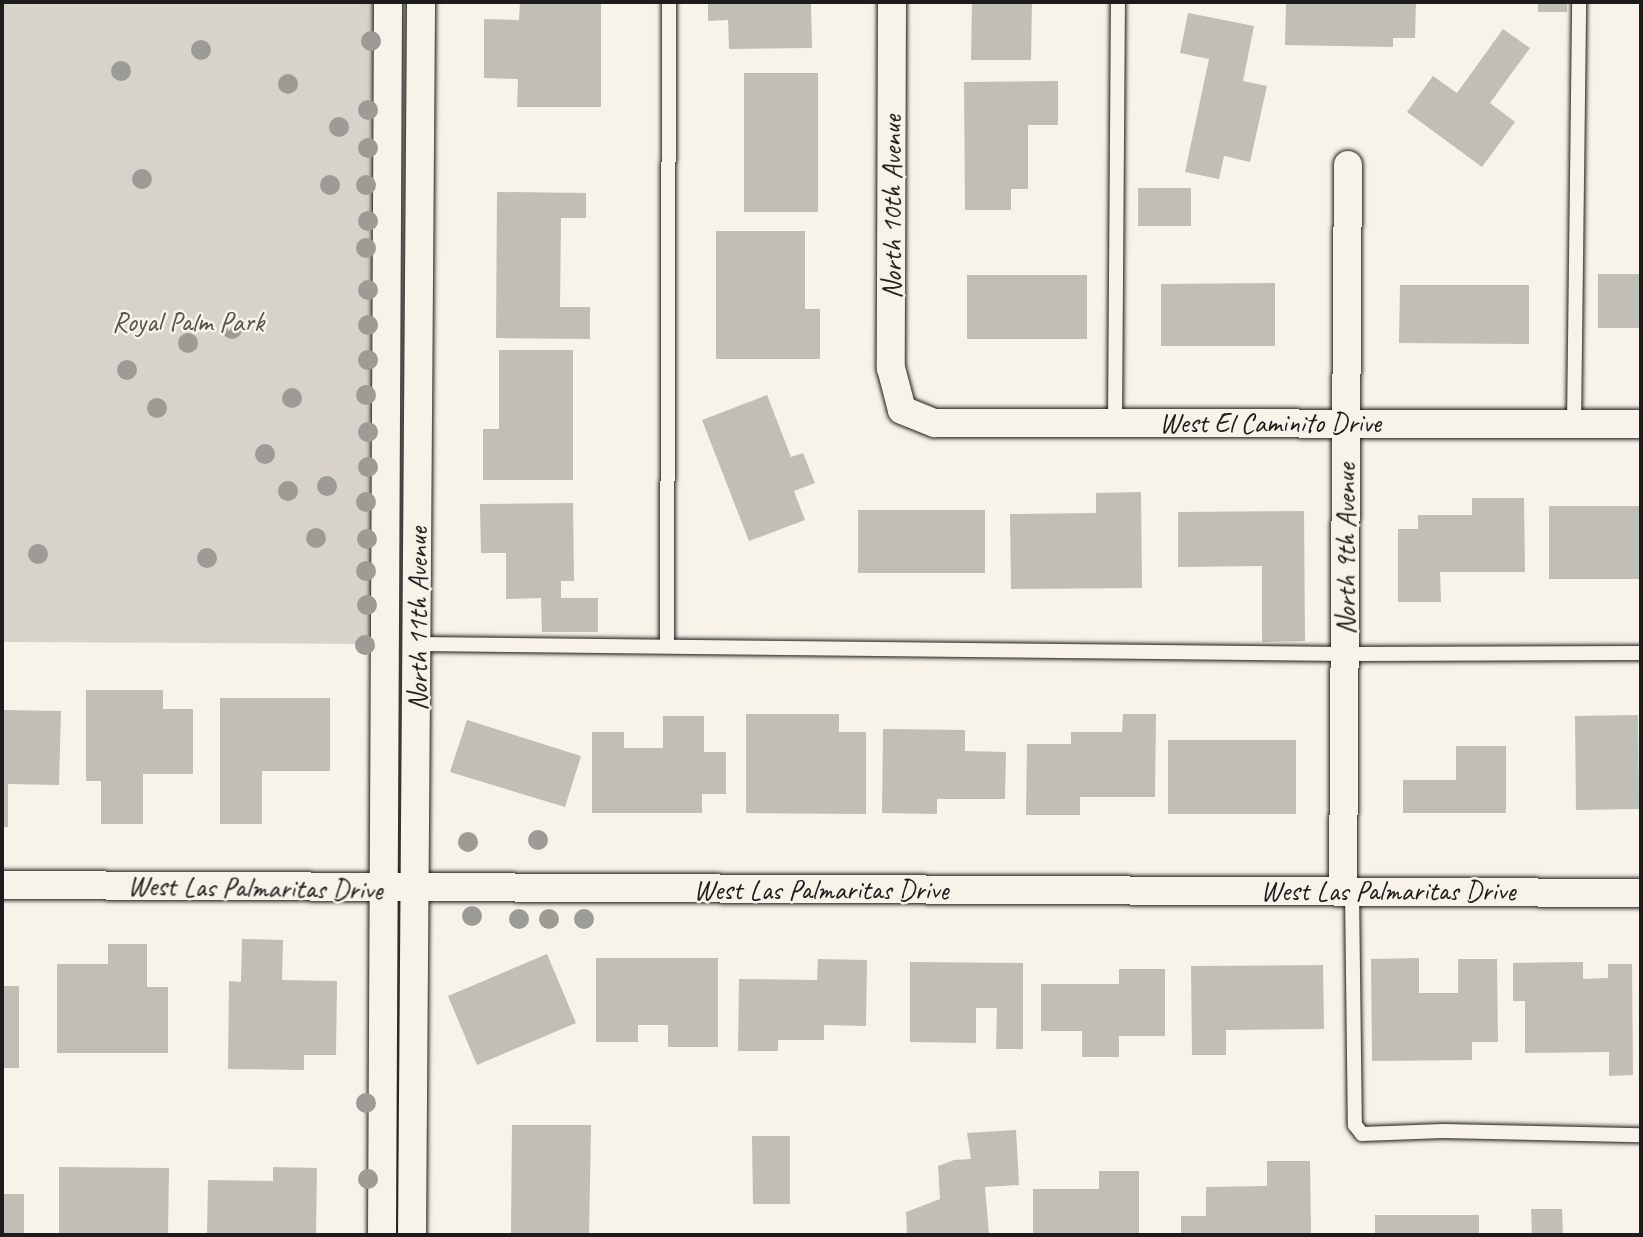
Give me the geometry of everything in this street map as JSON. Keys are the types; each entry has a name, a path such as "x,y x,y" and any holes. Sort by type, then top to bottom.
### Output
{"street":[{"name":"North 11th Avenue","path":"382,1235 388,2"},
{"name":"North 11th Avenue","path":"412,1235 421,2"},
{"name":"North 10th Avenue","path":"892,2 891,368 902,411"},
{"name":"North 9th Avenue","path":"1348,165 1345,654 1348,891"},
{"name":"West El Caminito Drive","path":"902,411 934,423 1641,424"},
{"name":"West Las Palmaritas Drive","path":"2,885 383,889 1641,892"}],"lane":[{"path":"667,646 669,2"},
{"path":"1115,423 1118,2"},
{"path":"1574,424 1578,2"},
{"path":"418,644 1345,654 1641,653"},
{"path":"1348,891 1355,1125 1362,1134 1443,1131 1641,1135"}],"green space":[{"name":"Royal Palm Park","path":"2,2 376,2 373,644 2,642"}],"building":[{"path":"520,2 601,2 601,107 517,107 518,79 484,78 484,19 519,20"},
{"path":"708,2 811,2 812,48 729,49 728,20 708,21"},
{"path":"972,2 1032,2 1031,60 971,60"},
{"path":"1286,2 1416,2 1415,38 1393,38 1393,47 1285,45"},
{"path":"1538,2 1567,2 1567,12 1538,12"},
{"path":"1188,13 1254,26 1243,81 1267,86 1250,162 1224,156 1219,179 1185,172 1209,59 1180,53"},
{"path":"1503,29 1530,48 1490,103 1515,122 1482,167 1407,112 1433,76 1457,93"},
{"path":"744,73 818,73 818,212 744,212"},
{"path":"1058,81 1058,125 1028,125 1028,189 1011,189 1011,210 965,210 964,82"},
{"path":"1138,188 1191,188 1191,226 1138,226"},
{"path":"497,192 586,193 586,218 561,218 560,307 590,307 590,339 496,338"},
{"path":"716,231 805,231 805,309 820,309 820,359 716,359"},
{"path":"1598,274 1641,274 1641,328 1598,328"},
{"path":"967,275 1087,275 1087,339 967,339"},
{"path":"1275,283 1275,346 1161,346 1161,284"},
{"path":"1400,285 1529,285 1529,344 1399,343"},
{"path":"499,350 573,350 573,480 483,480 483,429 499,429"},
{"path":"767,395 791,457 803,453 815,483 794,491 805,520 749,541 702,420"},
{"path":"1141,492 1142,588 1011,589 1010,514 1096,513 1096,493"},
{"path":"1472,498 1524,498 1525,572 1440,572 1441,602 1398,602 1398,529 1418,529 1418,515 1472,515"},
{"path":"573,503 574,581 561,581 561,598 598,598 598,632 542,632 541,598 506,599 506,553 481,553 480,504"},
{"path":"1549,506 1641,506 1641,579 1549,579"},
{"path":"858,510 985,510 985,573 858,573"},
{"path":"1304,511 1305,641 1262,642 1262,566 1178,567 1178,512"},
{"path":"86,690 163,690 163,709 193,709 193,774 143,774 143,824 101,824 101,781 86,781"},
{"path":"220,698 330,698 330,771 262,771 262,824 220,824"},
{"path":"2,710 61,711 59,785 8,784 8,827 2,827"},
{"path":"746,714 839,714 839,732 866,732 866,814 746,813"},
{"path":"1123,714 1156,714 1155,797 1080,797 1080,815 1026,815 1027,744 1071,744 1071,732 1122,732"},
{"path":"1638,715 1639,809 1576,810 1575,716"},
{"path":"663,716 704,716 704,752 726,752 726,794 702,794 702,813 592,813 592,732 624,732 624,748 663,748"},
{"path":"467,720 581,756 565,807 450,772"},
{"path":"883,729 965,730 965,751 1006,752 1005,799 937,799 937,814 882,813"},
{"path":"1168,740 1296,740 1296,814 1168,814"},
{"path":"1456,746 1506,746 1506,813 1403,813 1403,780 1456,780"},
{"path":"242,939 283,940 282,980 337,981 336,1055 304,1055 304,1070 228,1069 229,981 241,982"},
{"path":"108,944 147,944 147,987 168,987 168,1053 57,1053 57,964 108,964"},
{"path":"547,954 576,1023 477,1065 448,996"},
{"path":"596,958 718,958 718,1047 668,1047 668,1025 638,1025 638,1042 596,1042"},
{"path":"1419,958 1419,993 1458,993 1458,959 1497,959 1498,1042 1472,1042 1472,1060 1372,1061 1371,959"},
{"path":"818,959 867,960 866,1026 824,1025 824,1040 778,1040 778,1051 738,1051 739,979 817,980"},
{"path":"910,962 1023,963 1023,1049 996,1049 997,1008 976,1008 976,1043 910,1042"},
{"path":"1583,962 1583,979 1608,978 1608,964 1632,964 1633,1075 1609,1076 1609,1052 1525,1053 1525,1001 1513,1001 1513,963"},
{"path":"1323,965 1324,1029 1226,1030 1226,1055 1192,1055 1191,966"},
{"path":"1119,969 1165,969 1165,1036 1119,1036 1119,1057 1082,1057 1082,1031 1041,1031 1041,984 1119,984"},
{"path":"2,986 19,986 19,1068 2,1068"},
{"path":"512,1125 591,1125 589,1235 511,1235"},
{"path":"1016,1130 1019,1185 985,1187 989,1235 907,1235 906,1212 940,1199 938,1166 954,1160 971,1159 967,1133"},
{"path":"752,1136 790,1136 790,1204 753,1204"},
{"path":"1267,1161 1310,1161 1311,1235 1181,1235 1181,1216 1206,1216 1206,1187 1267,1186"},
{"path":"59,1167 169,1168 168,1235 59,1235"},
{"path":"273,1167 317,1168 316,1235 207,1235 208,1180 273,1181"},
{"path":"1099,1171 1139,1171 1139,1235 1033,1235 1033,1189 1099,1189"},
{"path":"2,1194 24,1194 24,1235 2,1235"},
{"path":"1531,1209 1562,1209 1563,1235 1532,1235"},
{"path":"1375,1215 1479,1215 1479,1235 1375,1235"}]}
